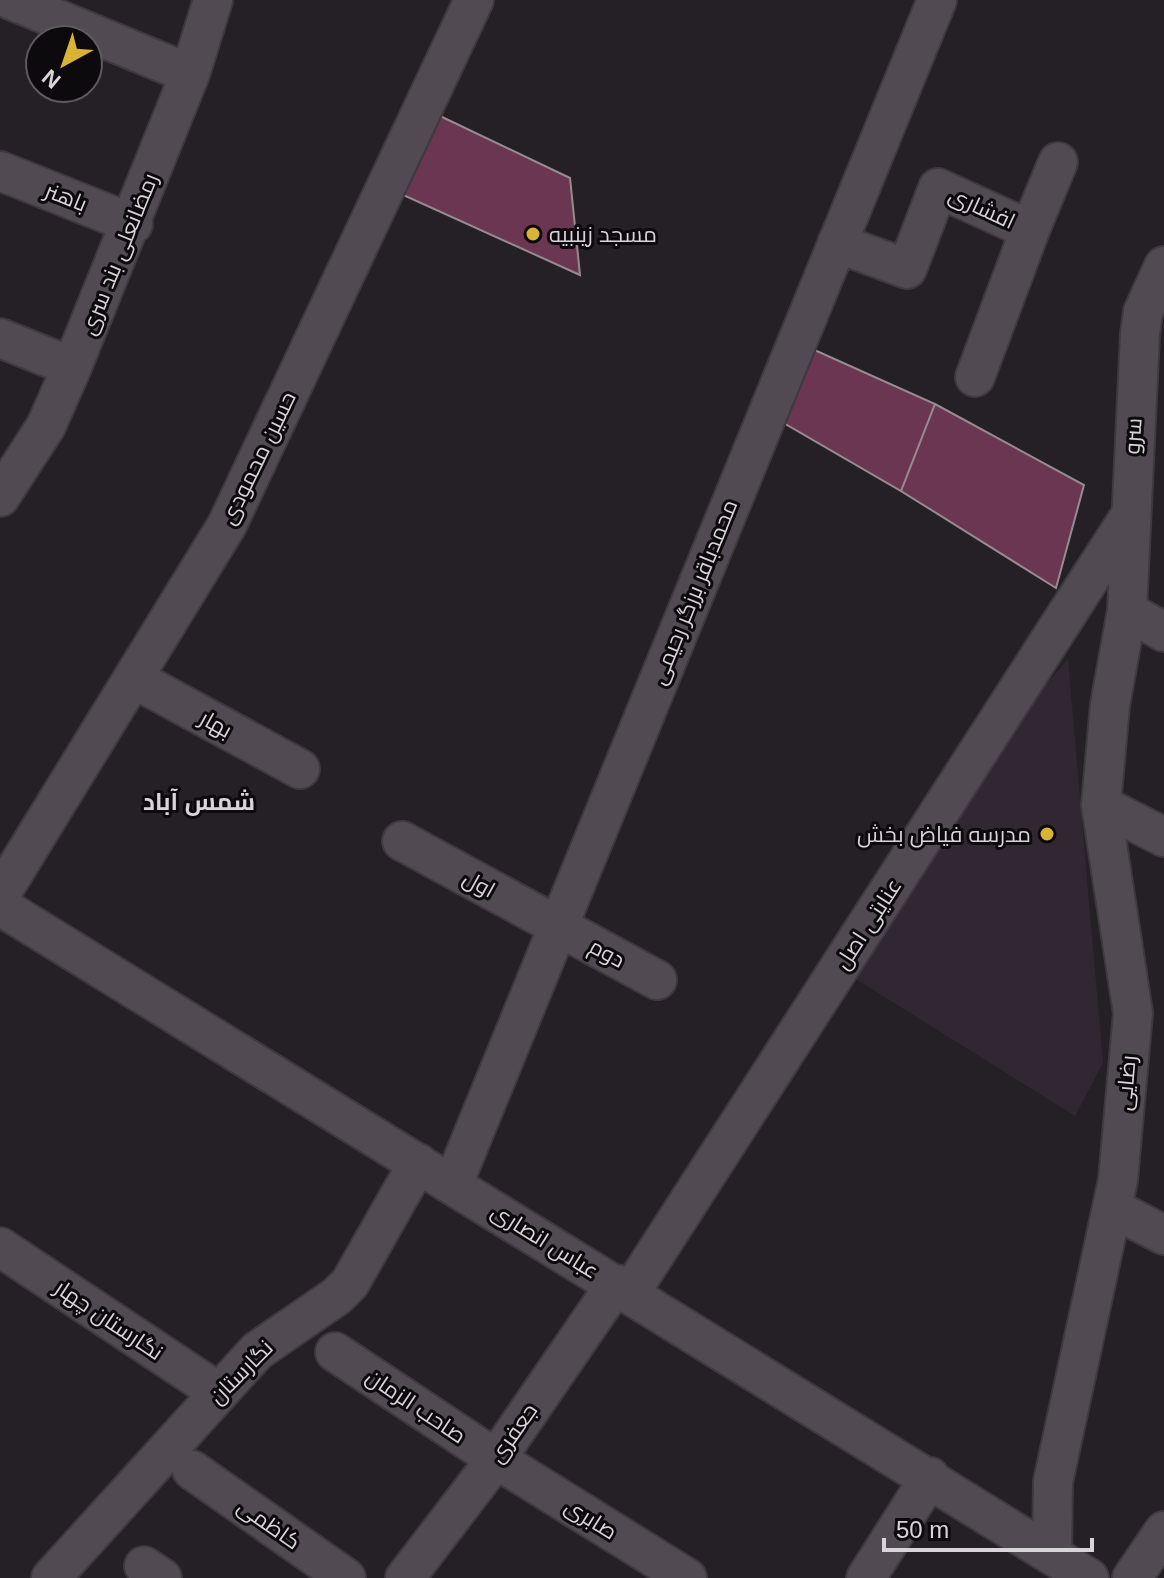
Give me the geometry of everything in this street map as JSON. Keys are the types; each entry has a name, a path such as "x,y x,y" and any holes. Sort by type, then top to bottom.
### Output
{"street":[{"path":"11,0 190,74"},
{"name":"رمضانعلی بند سری","path":"0,497 46,426 72,367 133,224 190,74 213,0"},
{"name":"حسین محمودی","path":"0,895 227,525 474,0"},
{"name":"محمدباقر برزگر رحیمی","path":"453,1184 937,0"},
{"path":"1030,230 1058,162"},
{"name":"باهنر","path":"0,171 133,224"},
{"name":"افشاری","path":"837,243 907,269 938,188 1030,230 975,377"},
{"name":"سرو","path":"1127,611 1131,514 1149,440 1143,312 1164,266"},
{"path":"0,338 72,367"},
{"name":"عنایتی اصل","path":"623,1289 1131,514"},
{"path":"1127,611 1164,632"},
{"name":"رضایی","path":"1052,1552 1053,1482 1118,1180 1148,1021 1101,805 1110,705 1127,611"},
{"name":"بهار","path":"133,678 300,769"},
{"path":"1101,805 1164,837"},
{"name":"اول","path":"402,841 556,926"},
{"name":"عباس انصاری","path":"0,906 1052,1552 1089,1578"},
{"name":"دوم","path":"556,926 657,980"},
{"name":"نگارستان","path":"51,1578 257,1351 337,1296 350,1283 418,1163"},
{"path":"1112,1208 1164,1235"},
{"name":"نگارستان چهار","path":"0,1247 218,1392"},
{"name":"جعفری","path":"405,1578 623,1289"},
{"name":"صاحب الزمان","path":"335,1352 496,1459"},
{"name":"صابری","path":"496,1459 687,1578"},
{"name":"کاظمی","path":"192,1470 346,1578"},
{"path":"866,1578 930,1477"}],"shaded area":[{"path":"1068,659 1103,1063 1075,1116 851,976 1033,700"}],"building":[{"name":"مسجد زینبیه","path":"440,116 570,178 580,275 401,194"},
{"path":"810,348 935,404 901,491 782,422"},
{"path":"935,404 1084,485 1056,588 901,491"}],"place":[{"name":"مسجد زینبیه","path":"533,234"},
{"name":"مدرسه فیاض بخش","path":"1047,834"}],"district":[{"name":"شمس آباد","path":"199,801"}]}
